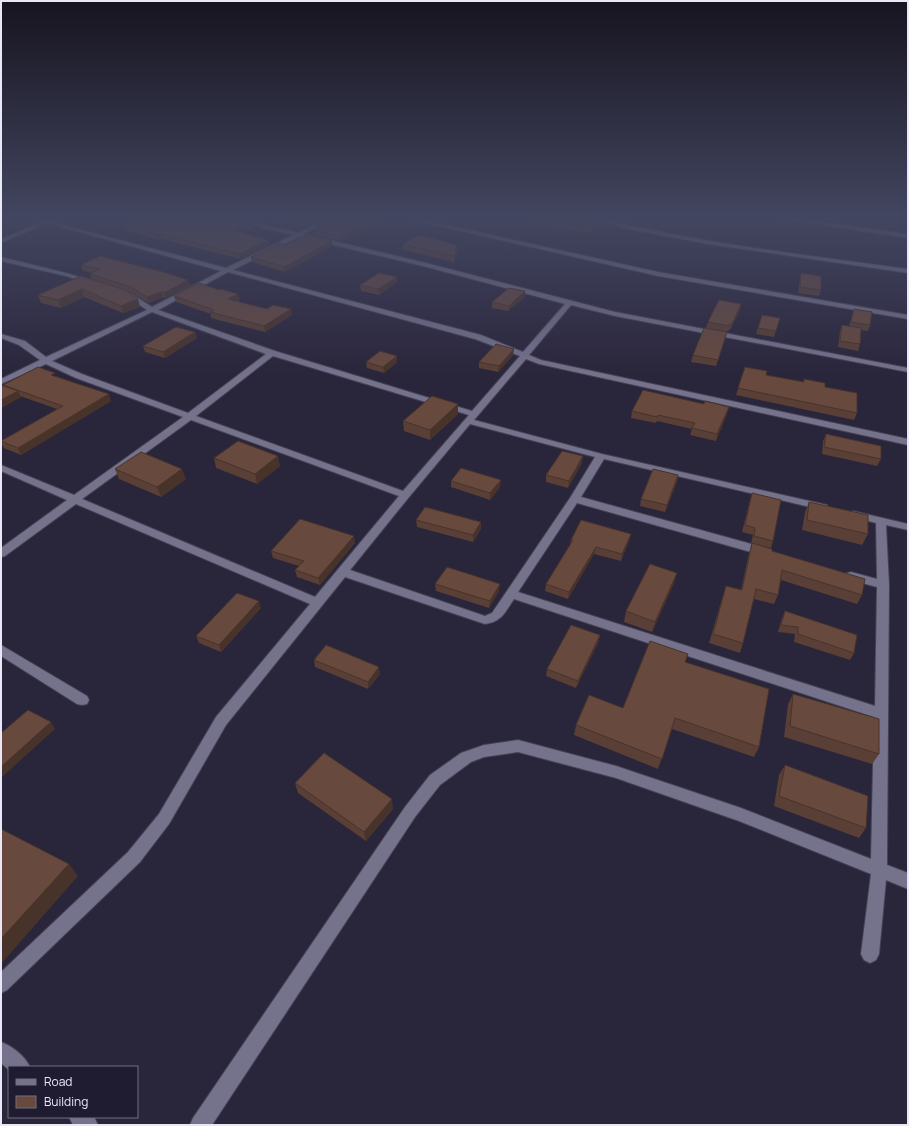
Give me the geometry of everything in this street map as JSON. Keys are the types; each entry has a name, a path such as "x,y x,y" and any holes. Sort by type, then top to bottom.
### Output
{"street":[{"path":"49,271 96,284"},
{"path":"1,382 152,310 226,271"},
{"path":"229,271 478,337 504,346 539,362 908,442"},
{"path":"448,271 615,314 908,370"},
{"path":"642,271 908,317"},
{"path":"116,290 130,294 152,310 272,353 349,375 471,418 601,456 908,527"},
{"path":"1,984 134,857 164,819 221,721 405,495 569,303"},
{"path":"1,336 22,343 46,361 79,376 405,495"},
{"path":"1,553 190,416 272,353"},
{"path":"343,572 485,620 492,619 496,616 512,594 575,499 601,456"},
{"path":"1,468 318,603"},
{"path":"575,499 775,555"},
{"path":"870,954 879,869 883,585 881,521"},
{"path":"844,574 883,585"},
{"path":"512,594 881,714"},
{"path":"1,650 82,700"},
{"path":"200,1125 410,812 435,780 466,756 484,751 518,746 616,772 741,815 908,881"},
{"path":"1,1051 19,1066"},
{"path":"80,1118 88,1125"}],"building":[{"path":"97,271 157,271 188,280 164,293 161,292 147,297 131,287 90,274"},
{"path":"379,273 397,277 378,289 360,285"},
{"path":"801,273 821,276 821,290 800,287"},
{"path":"81,276 125,290 138,299 121,306 82,289 58,300 38,295"},
{"path":"199,283 219,290 238,294 228,299 267,309 273,305 291,309 264,326 210,312 214,310 174,296"},
{"path":"509,288 525,291 509,306 492,302"},
{"path":"719,300 741,304 732,324 729,326 708,322"},
{"path":"854,309 872,312 870,325 851,322"},
{"path":"762,315 780,318 776,331 758,328"},
{"path":"842,325 861,328 860,344 840,341"},
{"path":"176,327 195,332 163,352 143,346"},
{"path":"704,328 727,332 718,360 693,355"},
{"path":"496,344 514,349 499,366 479,362"},
{"path":"380,351 397,356 383,367 366,362"},
{"path":"38,367 55,373 51,375 109,394 18,448 1,441 63,406 3,385"},
{"path":"745,367 767,371 766,375 804,382 804,379 825,383 825,387 857,393 857,413 738,388"},
{"path":"1,385 18,391 1,400"},
{"path":"643,390 704,404 705,401 729,407 717,434 692,428 695,423 658,415 657,417 632,411"},
{"path":"432,396 458,404 430,430 403,421"},
{"path":"826,434 881,446 881,459 824,447"},
{"path":"238,441 278,456 255,474 214,458"},
{"path":"562,451 583,456 569,481 546,475"},
{"path":"141,452 182,469 157,487 115,469"},
{"path":"461,468 501,480 490,493 451,481"},
{"path":"653,469 678,475 667,505 641,499"},
{"path":"752,493 781,500 773,541 754,536 755,528 745,525"},
{"path":"809,502 868,515 868,534 807,520"},
{"path":"425,507 481,522 473,535 416,520"},
{"path":"300,519 354,536 318,578 295,570 304,561 271,551"},
{"path":"581,520 631,534 622,554 596,547 569,592 546,584 573,540 571,540"},
{"path":"752,543 772,549 772,551 865,579 862,595 782,570 778,595 756,589 743,643 713,634 726,586 742,590"},
{"path":"650,564 677,573 655,622 626,611"},
{"path":"447,567 500,584 490,601 435,584"},
{"path":"237,593 259,601 219,645 196,636"},
{"path":"785,611 857,635 854,653 798,634 798,627 781,625"},
{"path":"571,625 600,635 578,681 547,669"},
{"path":"650,641 688,654 685,662 769,689 759,747 675,718 662,759 576,725 589,695 623,708"},
{"path":"326,645 379,667 368,682 314,660"},
{"path":"793,694 879,719 879,754 790,726"},
{"path":"28,710 51,722 1,767 1,733"},
{"path":"324,753 392,799 364,832 295,783"},
{"path":"785,765 868,796 866,828 779,796"},
{"path":"1,829 69,864 1,939"}]}
